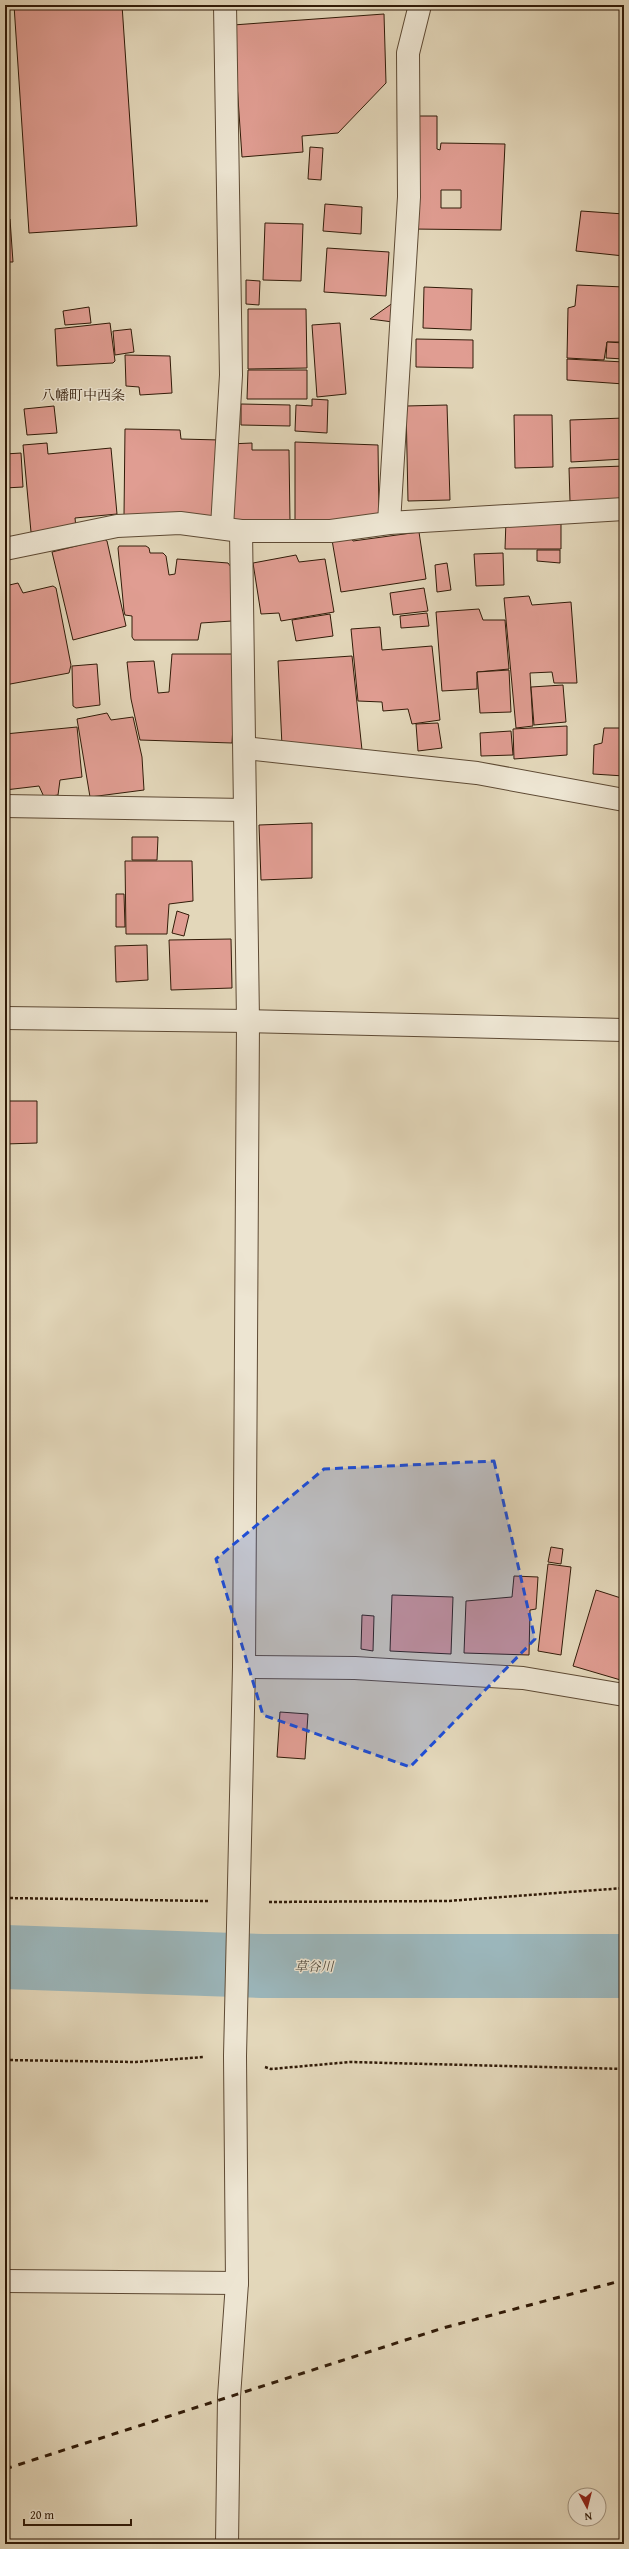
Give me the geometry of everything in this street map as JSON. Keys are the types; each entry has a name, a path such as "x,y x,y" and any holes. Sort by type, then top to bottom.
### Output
{"street":[{"path":"225,5 232,529 245,748 248,1021 244,1667 235,2056 237,2283 229,2397 227,2544"},
{"path":"389,523 409,197 408,53 420,5"},
{"path":"5,549 117,526 180,523 232,529 331,531 389,523 624,509"},
{"path":"245,748 477,774 624,800"},
{"path":"5,806 246,810"},
{"path":"5,1018 248,1021 624,1030"},
{"path":"244,1667 355,1668 523,1678 624,1695"},
{"path":"5,2281 237,2283"}],"path":[{"path":"5,1898 239,1902 448,1901 624,1888"},
{"path":"5,2060 136,2062 235,2056 271,2069 350,2062 624,2069"}],"highlighted area":[{"path":"494,1461 535,1639 410,1767 263,1715 216,1559 324,1469"}],"building":[{"path":"14,5 122,5 137,226 29,233"},
{"path":"384,14 386,83 338,133 302,136 303,152 242,157 233,25"},
{"path":"413,116 437,116 437,149 440,150 441,143 505,144 501,230 412,229","holes":["441,190 461,190 461,208 441,208"]},
{"path":"310,147 323,148 321,180 308,179"},
{"path":"325,204 362,207 361,234 323,231"},
{"path":"581,211 624,214 624,256 576,251"},
{"path":"10,219 13,262 5,262 5,220"},
{"path":"265,223 303,224 301,281 263,280"},
{"path":"327,248 389,252 386,296 324,292"},
{"path":"246,280 260,281 259,305 246,304"},
{"path":"577,285 624,287 624,342 607,342 604,360 567,358 568,308 575,306"},
{"path":"424,287 472,289 471,330 423,328"},
{"path":"397,300 393,322 370,319"},
{"path":"89,307 91,323 65,325 63,311"},
{"path":"248,309 306,309 307,368 248,369"},
{"path":"110,323 115,361 113,363 57,366 55,329"},
{"path":"340,323 346,394 317,397 312,325"},
{"path":"131,329 134,352 115,355 113,331"},
{"path":"416,339 473,340 473,368 416,367"},
{"path":"607,342 624,343 624,359 606,358"},
{"path":"125,355 170,356 172,393 140,395 139,387 126,386"},
{"path":"567,359 624,362 624,384 567,380"},
{"path":"248,370 307,370 307,399 247,399"},
{"path":"312,399 328,400 327,433 295,431 296,405 312,406"},
{"path":"241,404 290,405 290,426 241,425"},
{"path":"447,405 450,500 408,501 406,406"},
{"path":"5,406 7,449 5,449"},
{"path":"54,406 57,433 27,435 24,409"},
{"path":"514,415 552,415 553,467 515,468"},
{"path":"624,418 624,459 571,462 570,420"},
{"path":"125,429 180,430 181,439 220,440 222,518 124,516"},
{"path":"295,442 378,445 379,516 295,524"},
{"path":"47,443 48,454 111,448 117,514 75,518 76,528 31,532 23,445"},
{"path":"252,443 252,450 289,450 290,521 230,521 229,444"},
{"path":"21,453 23,487 5,488 5,454"},
{"path":"624,466 624,499 570,501 569,468"},
{"path":"506,520 561,520 561,549 505,549"},
{"path":"419,532 426,579 341,592 332,540 350,536 353,541"},
{"path":"104,539 107,541 126,626 73,640 52,552"},
{"path":"119,546 146,546 149,548 150,553 163,553 166,556 169,575 175,574 177,559 228,563 234,571 232,621 201,623 198,640 134,640 132,637 132,616 125,615 124,611"},
{"path":"537,550 560,550 560,563 537,561"},
{"path":"503,553 504,585 476,586 474,554"},
{"path":"296,555 299,562 325,559 334,612 281,621 279,613 261,614 253,563"},
{"path":"447,563 451,590 437,592 435,565"},
{"path":"18,583 23,593 53,586 56,588 71,665 69,673 5,685 5,586"},
{"path":"424,588 428,611 393,615 390,593"},
{"path":"529,596 532,605 571,602 577,683 554,683 552,672 530,673 533,726 516,728 504,598"},
{"path":"479,609 483,620 505,620 509,669 477,672 477,689 442,691 436,612"},
{"path":"427,613 429,626 401,628 400,616"},
{"path":"330,614 333,636 296,641 292,620"},
{"path":"380,627 382,650 432,646 440,720 412,724 408,709 383,711 382,702 358,701 351,629"},
{"path":"172,654 234,654 237,658 232,743 140,740 131,699 127,662 154,661 158,693 169,692"},
{"path":"352,656 362,750 282,746 278,661"},
{"path":"97,664 100,705 76,708 73,706 72,666"},
{"path":"509,670 511,712 480,713 477,672"},
{"path":"563,685 566,722 534,725 531,687"},
{"path":"107,713 111,720 133,717 142,757 144,790 90,797 77,719"},
{"path":"438,723 442,748 418,751 416,724"},
{"path":"567,726 567,755 514,759 513,729"},
{"path":"77,727 82,777 60,780 58,795 44,797 39,786 5,790 5,734"},
{"path":"604,728 624,728 624,776 593,774 594,745 602,743"},
{"path":"511,731 513,755 481,756 480,733"},
{"path":"312,823 312,878 261,880 259,825"},
{"path":"132,837 158,837 157,860 132,860"},
{"path":"125,861 192,861 193,901 169,904 167,934 126,934"},
{"path":"116,894 124,894 125,927 116,927"},
{"path":"177,911 189,915 184,936 172,933"},
{"path":"231,939 232,988 171,990 169,940"},
{"path":"147,945 148,980 116,982 115,946"},
{"path":"5,1101 37,1101 37,1143 5,1144"},
{"path":"551,1547 563,1549 561,1564 548,1562"},
{"path":"548,1564 571,1567 561,1655 538,1651"},
{"path":"514,1576 538,1577 536,1609 530,1610 529,1655 464,1653 466,1601 512,1597"},
{"path":"596,1590 624,1599 624,1681 573,1666"},
{"path":"392,1595 453,1597 451,1654 390,1651"},
{"path":"362,1615 374,1616 373,1651 361,1649"},
{"path":"280,1712 308,1714 305,1759 277,1757"}],"waterway":[{"name":"草谷川","path":"5,1957 263,1966 624,1966"}],"railway":[{"path":"5,2469 443,2328 624,2280"}],"district":[{"name":"八幡町中西条","path":"83,395"}]}
